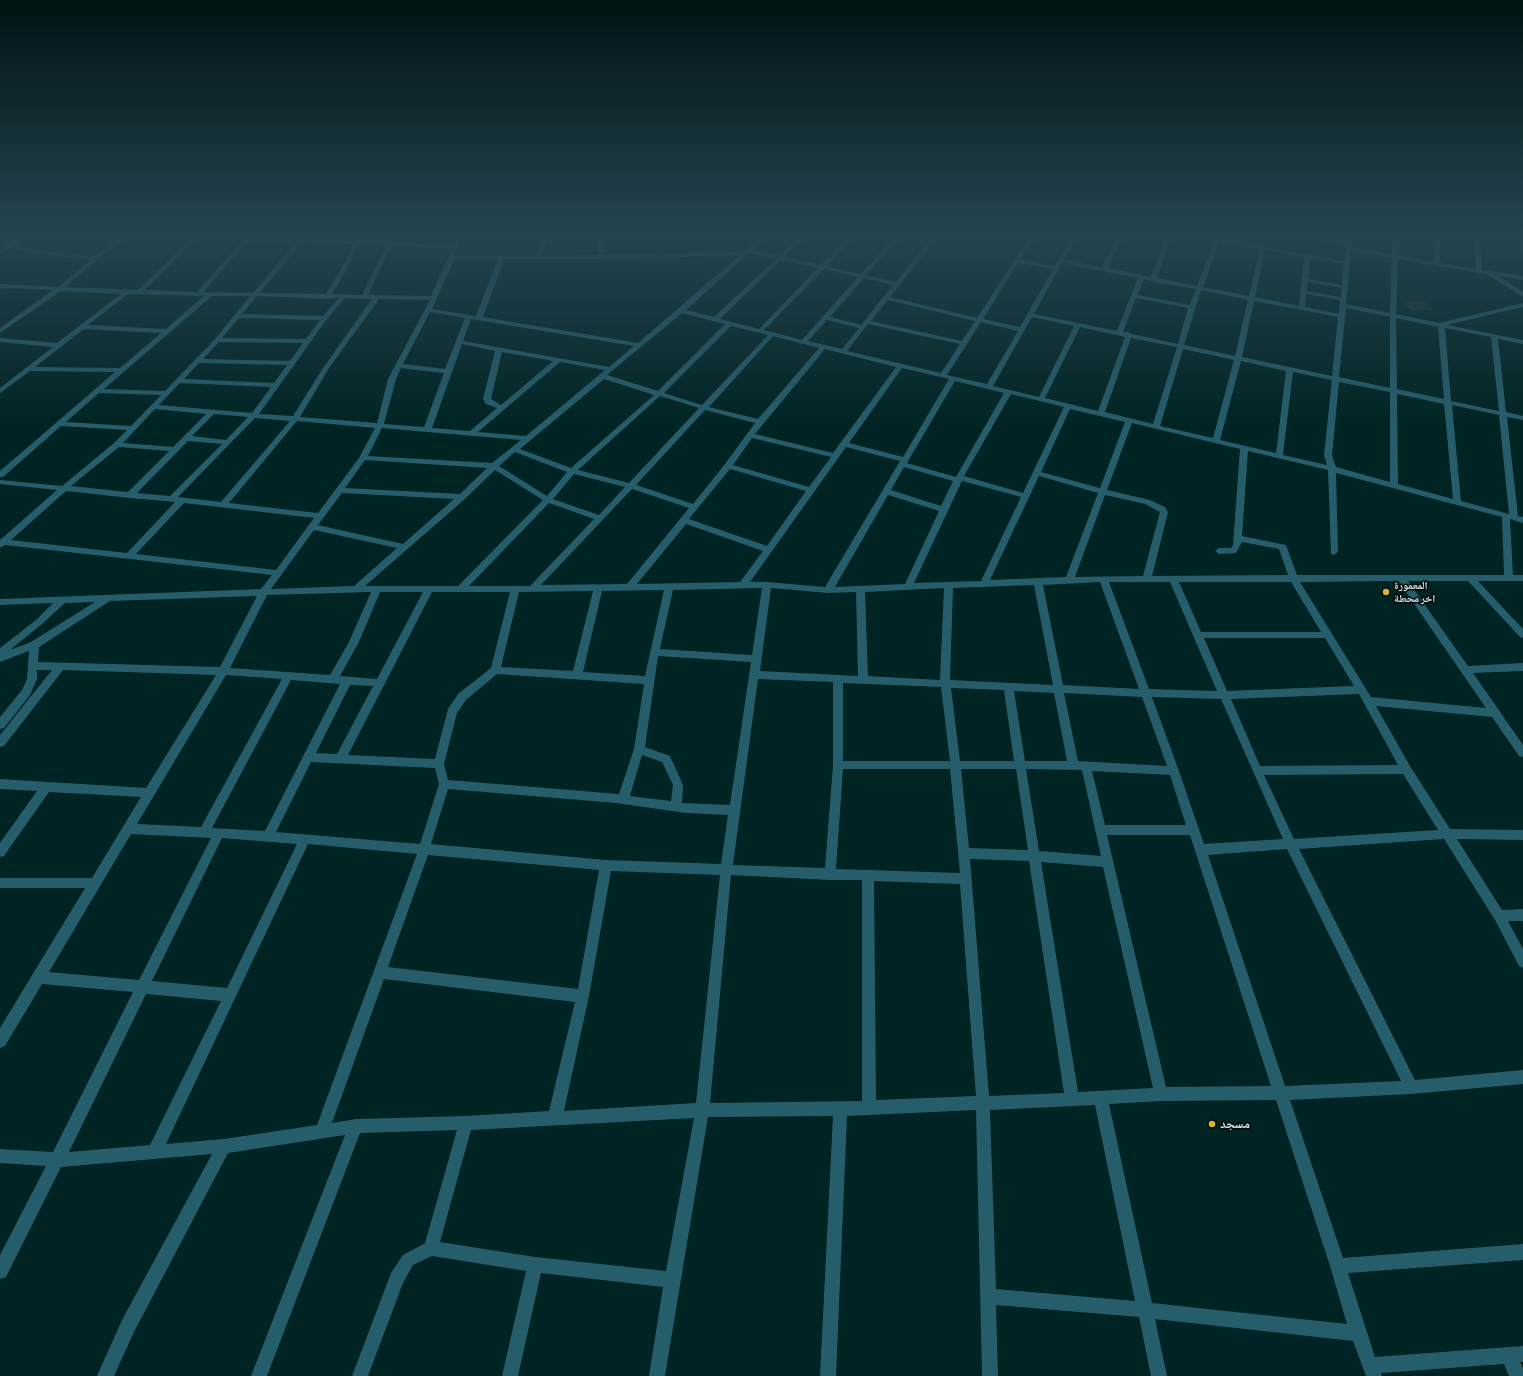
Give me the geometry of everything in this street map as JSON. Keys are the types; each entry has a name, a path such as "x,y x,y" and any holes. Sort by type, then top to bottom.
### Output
{"street":[{"path":"0,331 46,298"},
{"path":"0,391 119,298"},
{"path":"0,475 168,332 205,298"},
{"path":"2,544 63,489 117,445 253,298"},
{"path":"172,499 255,414 325,318 342,298"},
{"path":"224,504 295,419 326,368 376,298"},
{"path":"0,1041 148,793 223,671 264,592 363,458 380,425 392,379 433,298"},
{"path":"479,318 486,298"},
{"path":"356,590 462,497 494,466 516,450 528,438 695,298"},
{"path":"715,320 738,298"},
{"path":"760,331 792,298"},
{"path":"804,342 843,298"},
{"path":"843,352 886,298"},
{"path":"887,298 1022,330"},
{"path":"943,376 993,298"},
{"path":"989,386 1040,298"},
{"path":"1120,332 1133,298"},
{"path":"1146,298 1192,307"},
{"path":"1156,428 1182,346 1195,298"},
{"path":"1216,442 1238,359 1251,298"},
{"path":"1252,298 1341,316"},
{"path":"1302,309 1303,298"},
{"path":"1328,298 1393,315 1523,342"},
{"path":"1334,552 1332,469 1328,455 1343,298"},
{"path":"1394,298 1394,486"},
{"path":"1441,324 1523,305"},
{"path":"428,310 638,345"},
{"path":"680,311 900,366 1332,469 1523,520"},
{"path":"1031,315 1120,332 1238,359 1335,377 1523,418"},
{"path":"238,316 325,318"},
{"path":"427,430 469,316"},
{"path":"826,318 865,324 964,344"},
{"path":"460,589 548,500 572,471 659,394 729,324"},
{"path":"1041,399 1078,324"},
{"path":"1441,324 1457,502"},
{"path":"82,327 168,332"},
{"path":"533,588 705,408 772,334"},
{"path":"1101,414 1129,334"},
{"path":"1494,335 1510,517 1509,578"},
{"path":"0,340 58,345"},
{"path":"216,340 308,341"},
{"path":"459,342 610,369"},
{"path":"630,586 728,466 760,422 823,347"},
{"path":"499,349 487,399 489,402 502,408"},
{"path":"472,433 558,360"},
{"path":"196,361 292,363"},
{"path":"398,366 448,371"},
{"path":"743,585 767,549 845,444 900,366"},
{"path":"1278,456 1290,368"},
{"path":"29,369 123,370"},
{"path":"602,376 705,408 760,422"},
{"path":"828,590 953,378"},
{"path":"177,381 276,385"},
{"path":"908,586 960,479 1009,391"},
{"path":"98,392 165,393"},
{"path":"984,583 1068,406"},
{"path":"152,407 255,414 295,419 528,438"},
{"path":"130,495 213,411"},
{"path":"1070,580 1130,421"},
{"path":"61,424 133,428"},
{"path":"751,435 835,456"},
{"path":"185,438 226,442"},
{"path":"845,444 960,479 1025,496"},
{"path":"117,445 174,450"},
{"path":"1219,551 1233,551 1237,545 1244,448"},
{"path":"516,450 572,471 631,486 694,508"},
{"path":"363,458 494,466 548,500 600,518"},
{"path":"728,466 810,490"},
{"path":"1037,473 1103,492 1147,502 1162,509 1164,512 1147,579"},
{"path":"2,484 224,504 321,516"},
{"path":"340,490 462,497"},
{"path":"886,492 944,510"},
{"path":"130,555 182,500"},
{"path":"684,520 767,549"},
{"path":"312,527 405,547"},
{"path":"1237,538 1283,548 1293,577 1368,701 1406,769 1499,916 1523,962"},
{"path":"2,544 130,555 279,573"},
{"path":"0,602 377,589 515,589 768,585 828,590 1103,579 1293,577 1402,580 1523,578"},
{"path":"1173,578 1291,845 1411,1087"},
{"path":"1103,579 1174,771 1338,1266 1358,1333 1373,1371 1516,1355 1518,1376"},
{"path":"1471,579 1523,635"},
{"path":"1402,580 1523,753"},
{"path":"1038,581 1057,688 1073,765"},
{"path":"657,1376 672,1280 702,1110 726,871 768,585"},
{"path":"623,799 639,749 654,652 669,586"},
{"path":"949,586 945,684 955,764 966,879 983,1102 990,1376"},
{"path":"577,676 598,587"},
{"path":"333,679 354,642 377,589"},
{"path":"340,759 429,589"},
{"path":"321,1132 424,849 444,784 439,764 452,712 462,697 495,670 515,589"},
{"path":"860,589 863,680"},
{"path":"0,658 34,645 108,598"},
{"path":"0,652 39,622 63,599"},
{"path":"1199,635 1329,635"},
{"path":"0,725 26,692 32,679 34,666 34,645"},
{"path":"654,652 757,659"},
{"path":"34,666 223,671 380,683"},
{"path":"0,744 60,666"},
{"path":"1466,670 1523,667"},
{"path":"495,670 649,680"},
{"path":"204,832 289,675"},
{"path":"754,675 838,680 1224,695 1361,690"},
{"path":"268,837 347,680"},
{"path":"830,875 838,764 838,680"},
{"path":"1008,686 1072,1099"},
{"path":"1368,701 1496,713"},
{"path":"639,749 666,759 678,785 676,806"},
{"path":"308,757 439,764"},
{"path":"838,764 955,764 1020,766 1073,765 1174,771"},
{"path":"1086,766 1161,1094"},
{"path":"1257,771 1406,769"},
{"path":"0,784 45,788 148,793"},
{"path":"444,784 623,799 676,806 736,810"},
{"path":"0,852 45,788"},
{"path":"127,829 204,832 305,839 606,865 726,871 966,879"},
{"path":"1100,830 1193,830"},
{"path":"0,1272 219,833"},
{"path":"1199,850 1447,834 1523,835"},
{"path":"155,1151 305,839"},
{"path":"963,852 1107,862"},
{"path":"555,1117 583,996 606,865"},
{"path":"868,876 869,1107"},
{"path":"0,883 94,883"},
{"path":"1499,916 1523,915"},
{"path":"380,972 583,996"},
{"path":"38,978 230,995"},
{"path":"0,1156 57,1160 224,1146 356,1126 466,1123 702,1110 840,1109 1161,1094 1280,1093 1411,1087 1523,1077"},
{"path":"1101,1098 1159,1376"},
{"path":"828,1376 840,1109"},
{"path":"431,1248 466,1123"},
{"path":"260,1376 356,1126"},
{"path":"105,1376 128,1326 224,1146"},
{"path":"360,1376 397,1279 408,1260 431,1248 535,1265 672,1280"},
{"path":"1338,1266 1523,1252"},
{"path":"510,1376 535,1265"},
{"path":"987,1296 1145,1310 1358,1333"}],"building":[{"path":"1401,301 1424,301 1434,310 1412,311"}],"place":[{"name":"المعمورة اخر محطة","path":"1386,592"},
{"name":"مسجد","path":"1212,1124"}]}
